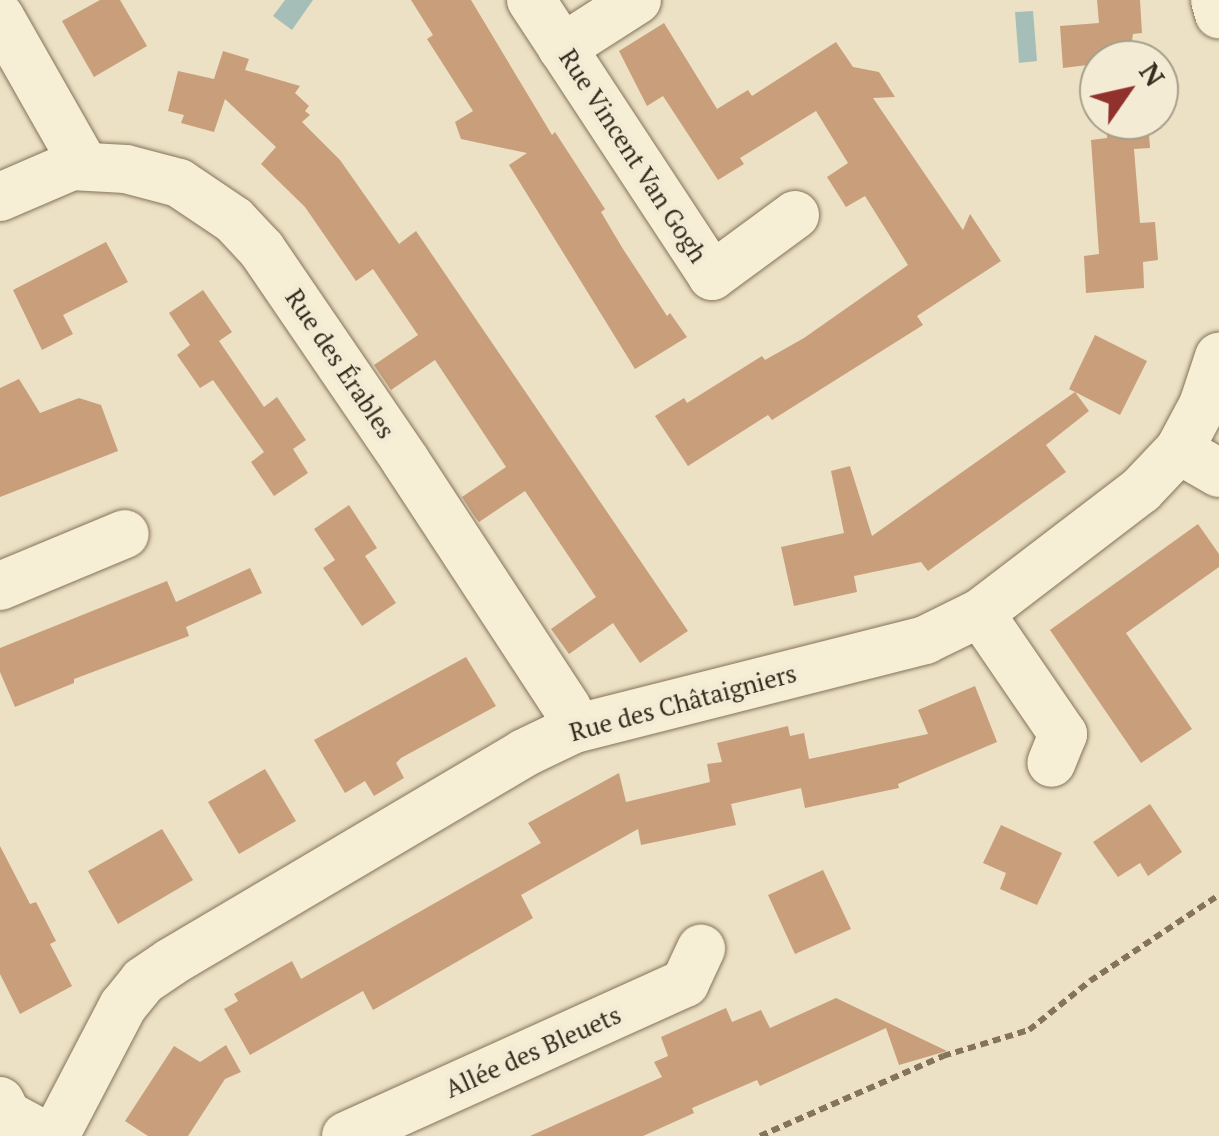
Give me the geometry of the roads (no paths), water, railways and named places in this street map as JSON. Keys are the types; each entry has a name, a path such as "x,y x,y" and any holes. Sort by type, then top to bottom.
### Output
{"street":[{"name":"Rue Vincent Van Gogh","path":"531,0 712,276 795,215"},
{"path":"562,48 637,0"},
{"path":"1214,0 1219,14"},
{"path":"0,17 84,166"},
{"name":"Rue des Érables","path":"0,197 53,171 84,166 126,169 179,183 234,220 262,250 535,658 567,708 574,728"},
{"name":"Rue des Châtaigniers","path":"55,1136 122,1006 143,981 524,753 574,728 925,640 980,613 1142,490 1199,462 1204,405 1219,356"},
{"path":"0,586 125,534"},
{"path":"980,613 1064,734 1051,763"},
{"name":"Allée des Bleuets","path":"346,1136 685,983 701,949"},
{"path":"0,1101 8,1116 46,1136"}],"water":[{"path":"285,0 313,0 292,30 273,16"},
{"path":"1033,11 1037,61 1019,63 1015,12"}]}
